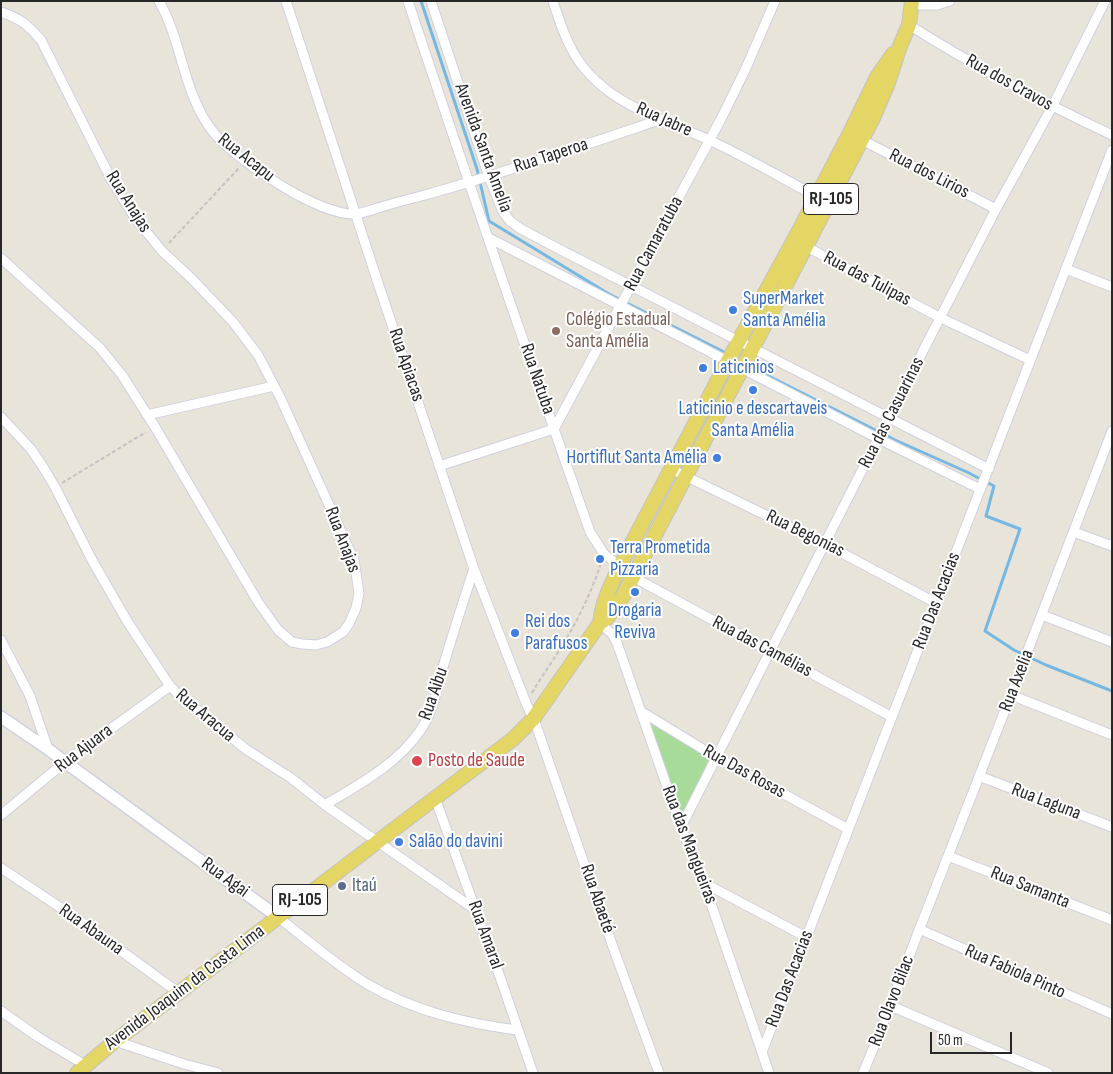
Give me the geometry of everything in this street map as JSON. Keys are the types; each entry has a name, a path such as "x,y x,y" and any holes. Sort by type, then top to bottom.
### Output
{"main road":[{"name":"Avenida Joaquim da Costa Lima","path":"81,1069 115,1041 534,722 600,623 618,604 753,349 862,140 888,83 909,25 912,3"},
{"name":"Avenida Joaquim da Costa Lima","path":"600,623 601,611 607,593 620,566 738,341 794,240 877,77 900,46"}],"street":[{"name":"Rua Acapu","path":"159,1 169,22 187,82 198,109 214,133 246,161 296,195 327,208 356,214"},
{"name":"Rua Apiacas","path":"286,1 474,569 534,722"},
{"name":"Avenida Santa Amelia","path":"408,1 468,183"},
{"name":"Avenida Santa Amelia","path":"431,1 489,177 500,204 510,221 535,237 890,417 988,469"},
{"name":"Rua Jabre","path":"553,1 571,48 585,68 615,97 659,120 708,140 816,196"},
{"name":"Rua Camaratuba","path":"554,429 746,68 775,1"},
{"path":"912,3 930,5 950,1"},
{"path":"1106,1 1112,5"},
{"name":"Rua das Casuarinas","path":"681,827 996,209 1052,107 1106,1"},
{"name":"Rua Anajas","path":"1,12 17,17 26,23 41,40 111,179 135,218 162,251 233,322 258,356 299,436 347,543 357,571 359,593 356,608 343,632 327,642 309,644 292,642 271,622 147,414 122,376 100,348 1,258"},
{"name":"Rua dos Cravos","path":"909,25 1052,107 1112,134"},
{"name":"Rua Taperoa","path":"356,214 489,177 659,120"},
{"name":"Rua dos Lirios","path":"862,140 996,209"},
{"name":"Rua Das Acacias","path":"762,1052 1112,150"},
{"name":"Rua Natuba","path":"468,183 489,238 590,532 604,554 620,566"},
{"name":"Avenida Santa Amelia","path":"489,238 980,489"},
{"name":"Rua das Tulipas","path":"794,240 941,318"},
{"path":"1066,269 1112,287"},
{"path":"941,318 1030,360"},
{"path":"147,414 274,386"},
{"name":"Rua Aracua","path":"1,417 31,449 55,487 92,560 127,621 170,686 199,714 232,740 291,778 325,805 477,911"},
{"path":"439,466 554,429"},
{"name":"Rua Axelia","path":"919,929 1074,532 1108,453 1112,431"},
{"name":"Rua Begonias","path":"671,469 825,544 936,603"},
{"path":"1074,532 1112,546"},
{"name":"Rua Aibu","path":"325,805 369,779 392,762 422,729 430,714 458,615 474,569"},
{"name":"Rua das Camélias","path":"633,577 892,717"},
{"path":"1042,615 1112,642"},
{"name":"Rua das Mangueiras","path":"600,623 612,634 617,643 681,827 704,883 769,1073"},
{"path":"1,640 30,696 48,749"},
{"name":"Rua Ajuara","path":"1,815 65,762 170,686"},
{"path":"1011,695 1112,736"},
{"name":"Rua Das Rosas","path":"642,712 716,757 848,829"},
{"name":"Rua Agai","path":"1,717 48,749 367,984 406,1003 472,1024 517,1030"},
{"name":"Rua Abaeté","path":"534,722 659,1073"},
{"name":"Rua Laguna","path":"979,776 1112,828"},
{"name":"Rua Amaral","path":"435,798 477,911 533,1073"},
{"name":"Rua Samanta","path":"948,856 1112,920"},
{"name":"Rua Abauna","path":"1,868 76,918 179,993"},
{"path":"704,883 806,938"},
{"name":"Rua Olavo Bilac","path":"864,1073 919,929"},
{"name":"Rua Fabiola Pinto","path":"919,929 1112,1014"},
{"path":"891,1006 1048,1073"},
{"path":"1,1011 81,1069"},
{"path":"115,1041 218,1073"}],"path":[{"path":"162,251 246,161"},
{"path":"55,487 154,427"},
{"path":"526,704 554,660 577,618 595,583 604,554"}],"green space":[{"path":"644,720 715,758 680,825"}],"waterway":[{"path":"421,1 477,169 489,221 609,294 728,354"},
{"path":"747,365 895,440 994,486 986,516 1020,529 985,631 1014,650 1112,691"}],"place":[{"name":"SuperMarket Santa Amélia","path":"733,310"},
{"name":"Colégio Estadual Santa Amélia","path":"556,331"},
{"name":"Laticinios","path":"703,368"},
{"name":"Laticinio e descartaveis Santa Amélia","path":"753,390"},
{"name":"Hortiflut Santa Amélia","path":"717,458"},
{"name":"Terra Prometida Pizzaria","path":"600,559"},
{"name":"Drogaria Reviva","path":"635,592"},
{"name":"Rei dos Parafusos","path":"515,633"},
{"name":"Posto de Saude","path":"417,761"},
{"name":"Salão do davini","path":"399,842"},
{"name":"Itaú","path":"342,886"}]}
